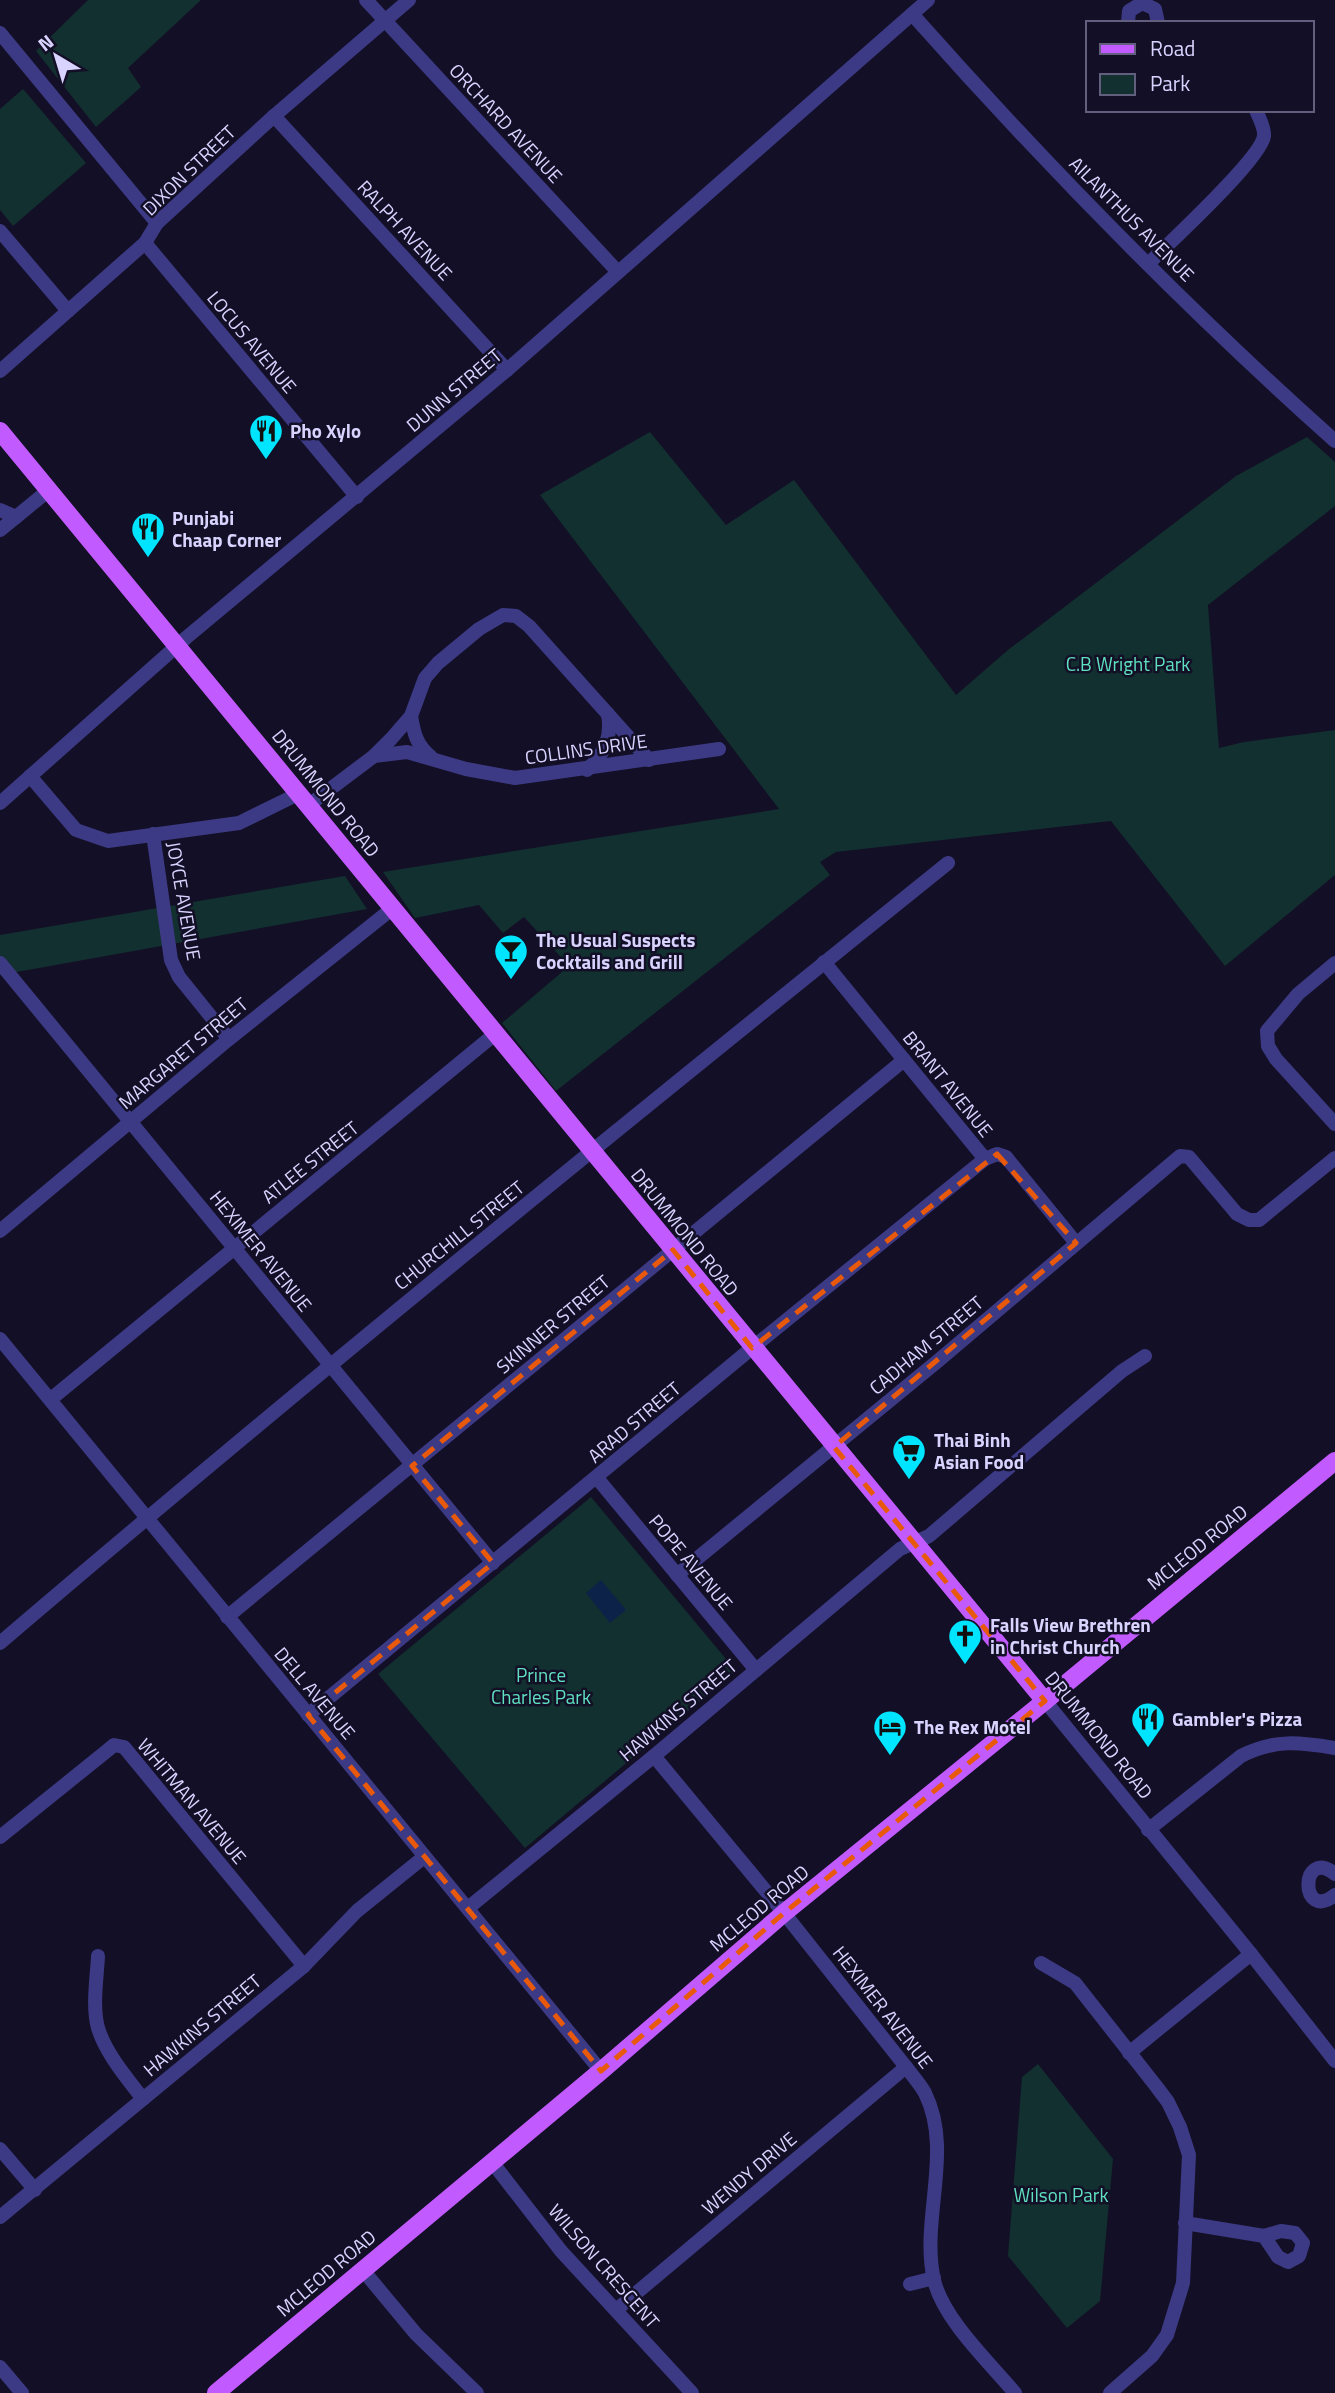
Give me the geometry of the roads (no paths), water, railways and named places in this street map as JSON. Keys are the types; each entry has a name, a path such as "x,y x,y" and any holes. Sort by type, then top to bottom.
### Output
{"main road":[{"name":"DRUMMOND ROAD","path":"0,431 1045,1701"},
{"name":"MCLEOD ROAD","path":"216,2393 601,2071 784,1913 1335,1461"}],"street":[{"name":"ORCHARD AVENUE","path":"366,0 618,272"},
{"name":"DIXON STREET","path":"0,371 145,243 157,223 274,116 409,0"},
{"name":"DUNN STREET","path":"0,803 178,646 507,370 928,0"},
{"path":"1128,21 1129,11 1142,3 1155,9 1158,21"},
{"name":"AILANTHUS AVENUE","path":"912,14 976,86 1148,264 1335,441"},
{"path":"0,33 157,223"},
{"path":"1148,264 1246,166 1262,145 1265,133 1257,112"},
{"name":"RALPH AVENUE","path":"274,116 507,370"},
{"path":"0,231 68,312"},
{"name":"LOCUS AVENUE","path":"145,243 357,497"},
{"path":"0,530 48,490"},
{"path":"0,510 16,517"},
{"path":"30,776 76,830 108,841 239,823 304,799 374,756 411,716 425,678 438,663 479,629 503,615 516,616 529,626 649,760"},
{"path":"587,770 600,758 608,744 608,714"},
{"path":"411,716 416,739 432,758"},
{"name":"COLLINS DRIVE","path":"374,756 407,752 466,769 515,778 587,770 719,749"},
{"name":"JOYCE AVENUE","path":"153,834 171,960 179,977 229,1039"},
{"name":"CHURCHILL STREET","path":"0,1643 331,1365 948,863"},
{"name":"MARGARET STREET","path":"0,1231 229,1039 393,908"},
{"name":"BRANT AVENUE","path":"824,962 985,1159 998,1154 1006,1157 1076,1243"},
{"name":"HEXIMER AVENUE","path":"0,963 493,1563"},
{"path":"1335,963 1298,994 1267,1031 1268,1046 1276,1059 1335,1124"},
{"name":"ATLEE STREET","path":"51,1399 495,1034"},
{"name":"SKINNER STREET","path":"227,1618 904,1060"},
{"name":"CADHAM STREET","path":"677,1575 834,1447 1180,1156 1189,1157 1237,1213 1250,1220 1259,1220 1335,1158"},
{"name":"ARAD STREET","path":"308,1715 985,1159"},
{"name":"DELL AVENUE","path":"0,1339 601,2071"},
{"name":"HAWKINS STREET","path":"468,1908 900,1549 929,1536 1122,1371 1145,1356"},
{"name":"POPE AVENUE","path":"597,1478 756,1670"},
{"name":"DRUMMOND ROAD","path":"1045,1701 1335,2061"},
{"path":"1148,1830 1241,1756 1256,1749 1285,1742 1335,1748"},
{"name":"WHITMAN AVENUE","path":"0,1837 114,1745 124,1747 304,1966"},
{"name":"HEXIMER AVENUE","path":"654,1756 784,1913 925,2094 937,2145 929,2249 934,2278 946,2311 1015,2393"},
{"name":"HAWKINS STREET","path":"0,2217 304,1966 357,1911 424,1857"},
{"path":"1335,1874 1328,1869 1318,1869 1310,1875 1307,1885 1310,1895 1320,1900 1330,1899 1335,1895"},
{"path":"1129,2053 1251,1954"},
{"path":"98,1956 98,2029 108,2050 143,2099"},
{"path":"1041,1963 1075,1983 1168,2102 1181,2127 1189,2155 1183,2283 1167,2335 1152,2356 1111,2393"},
{"name":"WENDY DRIVE","path":"616,2310 906,2067"},
{"path":"0,2149 35,2190"},
{"name":"WILSON CRESCENT","path":"492,2162 561,2250 692,2393"},
{"path":"1185,2223 1264,2236"},
{"path":"362,2269 416,2334 477,2393"},
{"path":"910,2284 934,2278"},
{"path":"0,2367 22,2393"}],"water":[{"path":"601,1580 626,1610 610,1623 586,1593"}],"place":[{"name":"Pho Xylo","path":"266,461"},
{"name":"Punjabi Chaap Corner","path":"148,559"},
{"name":"The Usual Suspects Cocktails and Grill","path":"511,981"},
{"name":"Thai Binh Asian Food","path":"909,1481"},
{"name":"Falls View Brethren in Christ Church","path":"965,1666"},
{"name":"Gambler's Pizza","path":"1148,1749"},
{"name":"The Rex Motel","path":"890,1757"}],"park label":[{"name":"C.B Wright Park","path":"1128,664"},
{"name":"Prince Charles Park","path":"541,1686"},
{"name":"Wilson Park","path":"1061,2195"}]}
